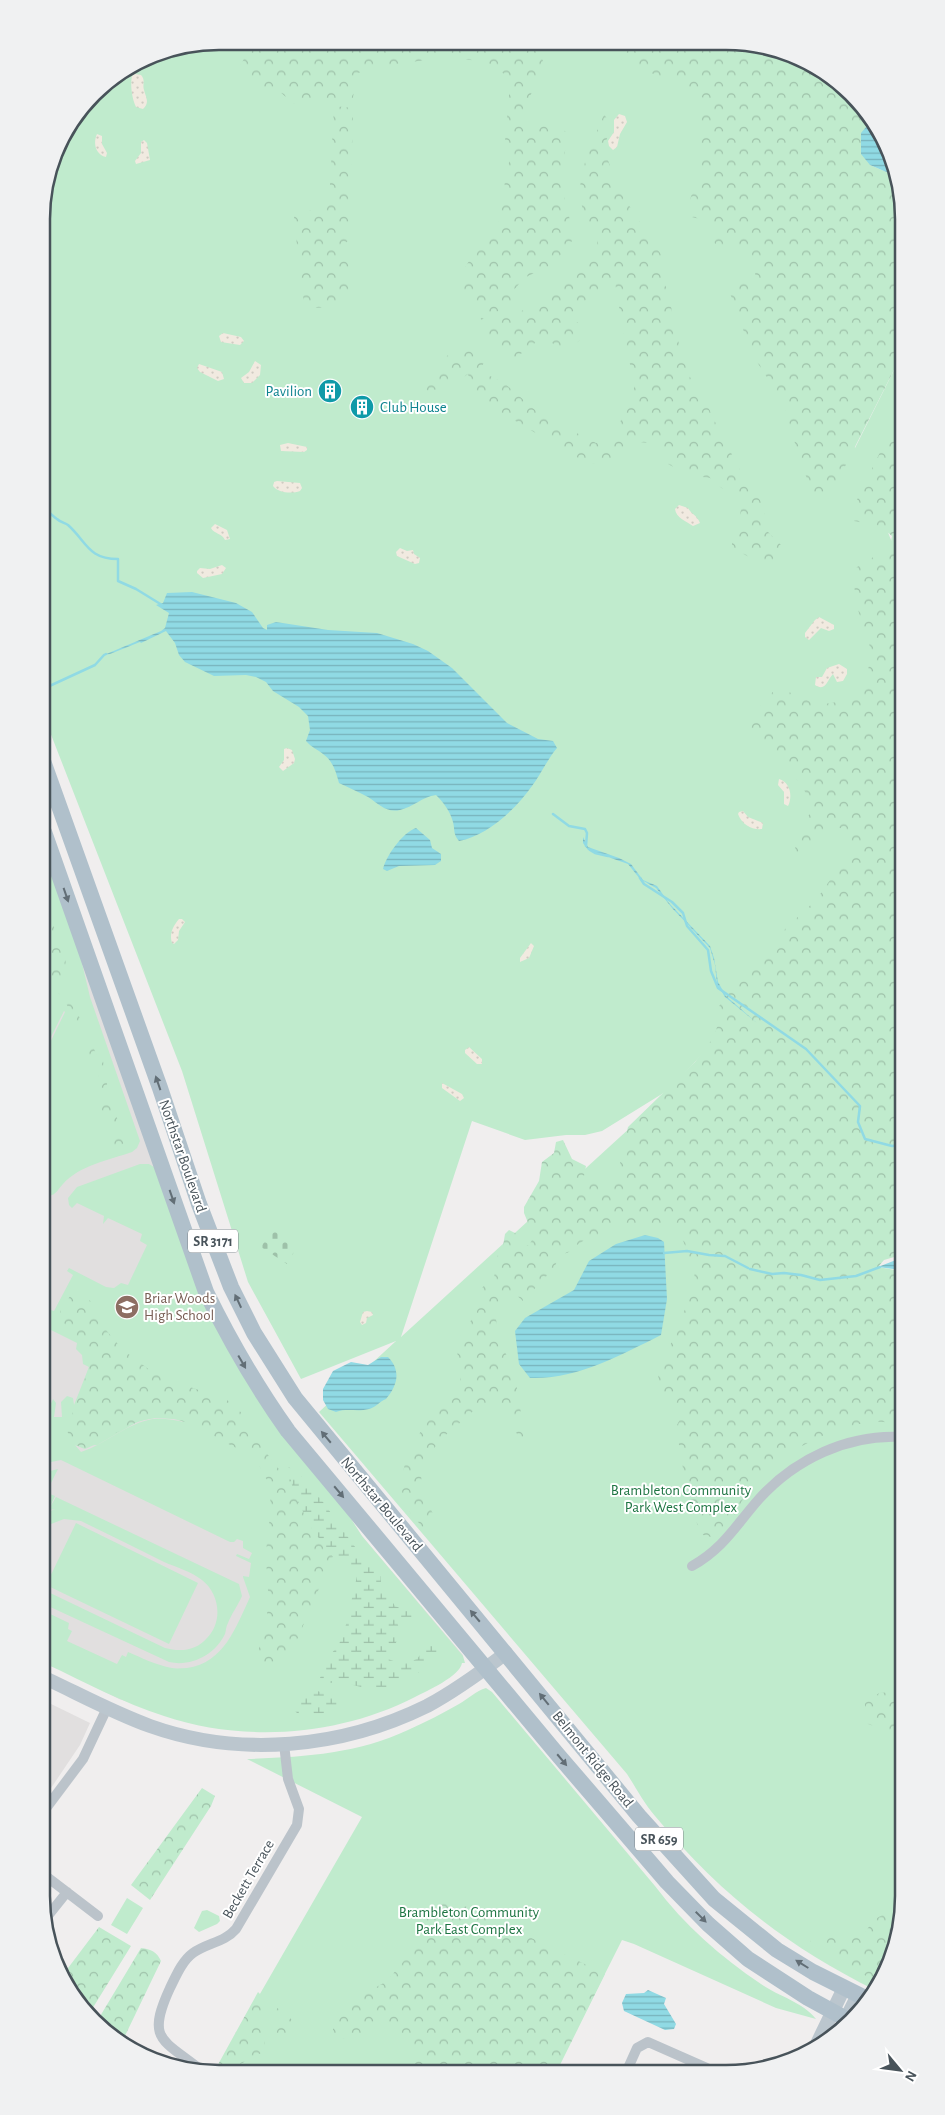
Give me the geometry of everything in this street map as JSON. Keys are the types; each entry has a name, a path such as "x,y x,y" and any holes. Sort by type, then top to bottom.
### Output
{"main road":[{"name":"Northstar Boulevard","path":"50,778 199,1204 241,1308 271,1361 312,1421 506,1653"},
{"name":"Northstar Boulevard","path":"50,849 192,1254 206,1292 228,1338 262,1394 288,1431 486,1668"},
{"path":"50,1681 107,1708 151,1726 194,1738 242,1744 284,1744 331,1738 373,1728 396,1720 442,1698 506,1653"},
{"name":"Belmont Ridge Road","path":"506,1653 638,1816 714,1899 777,1950 857,1995"},
{"name":"Belmont Ridge Road","path":"486,1668 667,1882 708,1924 748,1958 841,2020"},
{"path":"843,2018 857,1995"}],"street":[{"path":"692,1566 708,1558 770,1487 794,1468 816,1455 849,1442 895,1436"},
{"path":"50,1804 83,1759 107,1708"},
{"name":"Beckett Terrace","path":"192,2063 162,2039 158,2029 160,2011 180,1969 188,1957 200,1949 228,1937 236,1929 297,1825 299,1809 288,1779 284,1744"},
{"path":"50,1879 98,1916"},
{"path":"51,1912 66,1892"},
{"path":"629,2065 637,2048 648,2042 700,2065"}],"shaded area":[{"name":"Briar Woods High School","path":"50,866 193,1275 361,1535 463,1655 457,1670 190,1722 119,1699 50,1664"},
{"path":"50,1703 90,1723 80,1745 50,1790"}],"green space":[{"path":"249,50 538,50 543,61 521,122 551,125 568,133 560,182 569,215 572,241 553,264 524,278 513,291 514,303 481,320 480,307 459,285 467,264 490,233 498,229 499,211 504,205 505,172 510,160 505,141 510,84 504,74 484,61 442,58 373,67 356,74 353,98 312,98 294,104 279,91 261,93 236,73"},
{"name":"Brambleton Community Park West Complex","path":"726,50 855,448 895,368 895,424 868,482 895,550 881,860 670,1089 602,1131 585,1135 566,1135 525,1140 472,1121 401,1337 770,1000 843,1213 895,1308 895,1907 889,1940 882,1961 868,1986 812,1955 783,1936 755,1915 703,1869 655,1816 627,1774 319,1412 396,1341 301,1379 248,1282 182,1071 50,732 50,208 53,186 59,165 73,134 99,99 125,78 154,63 197,51"},
{"path":"615,51 748,51 780,59 801,67 820,78 846,99 870,132 870,165 888,173 894,197 895,219 895,368 829,498 816,504 798,454 784,404 752,354 727,285 756,279 752,254 715,244 708,221 688,216 691,196 699,184 702,171 699,146 703,132 697,115 705,100 699,94 622,60"},
{"path":"334,106 353,108 350,239 340,248 342,255 349,259 349,290 339,307 305,308 294,216 329,204"},
{"path":"604,114 609,122 609,132 604,148 617,187 662,256 661,277 670,295 673,324 689,376 702,392 713,418 742,474 755,490 763,506 767,531 787,551 770,562 749,557 732,548 732,538 739,524 742,501 735,492 724,490 710,478 688,475 668,464 664,453 650,443 639,442 624,448 613,460 592,464 574,456 489,405 471,386 468,374 449,388 424,391 424,383 435,373 439,361 466,344 483,350 485,361 479,371 503,382 534,409 565,427 596,443 608,443 628,408 636,382 627,355 614,276 571,313 586,335 564,353 544,336 509,363 484,331 508,315 531,308 554,291 581,259 596,251 598,239 582,207 580,192 585,162"},
{"path":"895,421 895,1257 884,1260 878,1267 895,1270 895,1423 875,1422 855,1425 821,1436 804,1445 774,1465 761,1477 745,1496 727,1527 715,1538 703,1535 690,1510 676,1427 683,1413 676,1405 664,1398 660,1392 658,1375 695,1285 694,1267 687,1263 686,1248 677,1226 644,1228 618,1224 610,1227 607,1233 586,1239 570,1251 560,1255 554,1268 523,1301 514,1293 507,1296 496,1317 497,1330 499,1342 510,1361 516,1382 524,1432 522,1440 504,1412 489,1407 480,1407 473,1411 443,1438 426,1462 421,1486 436,1520 432,1529 423,1528 405,1503 402,1487 403,1471 409,1454 427,1422 460,1381 457,1353 459,1340 477,1313 479,1293 485,1285 494,1279 496,1259 503,1246 505,1234 509,1230 517,1234 524,1245 529,1245 532,1240 524,1207 539,1181 542,1162 554,1153 556,1142 563,1140 572,1159 586,1166 582,1186 594,1178 600,1179 610,1187 615,1184 621,1175 620,1160 628,1127 695,1062 714,1037 717,1027 713,1015 735,983 749,974 786,928 816,900 851,850 851,840 847,831 838,827 821,837 801,861 796,862 795,849 798,833 801,825 813,808 800,784 751,728 760,707 776,689 782,689 818,705 837,702 855,693 866,678 872,653 858,610 852,573 857,567 890,547 892,536 880,526 854,521 855,504"},
{"path":"50,867 80,955 90,997 140,1141 137,1148 132,1152 78,1172 70,1177 54,1194 50,1195 50,1043 64,1011 50,1039"},
{"path":"50,916 55,930 65,944 66,975 61,987 86,1028 96,1054 103,1061 108,1090 125,1143 113,1149 114,1135 110,1122 106,1121 102,1110 103,1092 101,1089 103,1082 99,1082 98,1072 90,1069 85,1034 70,1018 69,1009 63,997 50,986"},
{"name":"Briar Woods High School","path":"140,1164 149,1164 154,1167 191,1268 362,1536 463,1656 465,1663 462,1663 456,1673 415,1697 386,1710 355,1720 291,1731 259,1732 226,1730 195,1725 164,1716 119,1699 50,1666 50,1614 69,1623 68,1629 72,1631 67,1641 117,1664 122,1655 126,1657 128,1652 166,1667 187,1668 200,1665 220,1651 227,1642 250,1597 243,1576 249,1577 251,1563 236,1556 237,1554 249,1559 252,1553 243,1548 243,1541 237,1539 234,1542 230,1542 61,1460 50,1462 50,1405 53,1399 56,1403 54,1417 62,1417 61,1402 67,1396 73,1398 74,1405 89,1367 83,1364 82,1355 76,1349 77,1343 50,1330 50,1310 54,1311 73,1275 67,1271 69,1268 106,1287 114,1288 121,1283 128,1285 147,1245 140,1241 142,1234 108,1218 103,1224 104,1216 77,1203 72,1208 69,1205 68,1198 77,1187","holes":["155,1418 178,1419 184,1422 153,1419 125,1429 139,1421","75,1445 97,1445 81,1452"]},
{"path":"273,1229 298,1245 287,1264 261,1247"},
{"path":"80,1293 93,1303 106,1330 123,1350 147,1368 175,1382 226,1399 239,1410 253,1428 265,1451 278,1468 291,1480 294,1494 333,1556 293,1649 278,1667 267,1667 256,1657 268,1608 266,1556 270,1494 262,1471 254,1459 246,1454 193,1425 170,1418 154,1418 136,1423 85,1449 73,1442 67,1429 89,1367 83,1344 61,1320 60,1310 71,1295"},
{"path":"288,1467 307,1483 363,1557 368,1557 381,1573 381,1584 395,1606 415,1614 412,1618 396,1620 399,1636 388,1659 402,1664 417,1659 429,1643 433,1641 442,1650 439,1654 425,1661 427,1666 411,1678 377,1691 341,1682 328,1683 320,1678 328,1658 339,1644 344,1633 358,1572 337,1562 312,1529 294,1494"},
{"path":"58,1469 50,1485 50,1471"},
{"path":"50,1494 55,1496 50,1507"},
{"path":"56,1497 239,1584 242,1596 227,1624 221,1641 202,1658 186,1663 169,1662 50,1607 50,1593 165,1648 176,1650 193,1648 203,1642 216,1624 217,1616 216,1600 213,1593 202,1580 81,1521 64,1519 50,1524 50,1511 55,1509 50,1510 50,1507"},
{"path":"76,1523 198,1583 169,1644 50,1587 50,1577"},
{"name":"Brambleton Community Park East Complex","path":"486,1688 492,1692 666,1900 704,1940 746,1974 804,2008 816,2019 776,2008 622,1940 559,2065 219,2065 362,1817 247,1759 329,1753 369,1744 389,1738 421,1724"},
{"path":"312,1689 342,1700 343,1710 312,1715 297,1713 295,1711 302,1694 306,1695"},
{"path":"895,1692 895,1733 865,1723 865,1703 879,1693"},
{"path":"202,1788 215,1796 211,1806 150,1900 131,1885"},
{"path":"437,1897 470,1908 605,1974 560,2065 415,2065 403,2034 382,2022 365,2032 346,2039 333,2037 333,2028 352,2001 387,1981 407,1957"},
{"path":"127,1898 143,1908 127,1934 111,1925"},
{"path":"207,1910 219,1916 220,1921 199,1932 194,1928 202,1911"},
{"path":"894,1913 882,1961 872,1980 810,1941 815,1937 828,1933 863,1936 876,1919"},
{"path":"99,1927 131,1946 93,2008 78,1990 67,1970"},
{"path":"141,1948 153,1951 158,1955 161,1961 125,2037 100,2016"},
{"path":"258,1992 262,1996 265,2051 238,2065 218,2065"},
{"path":"276,2007 300,2026 277,2044"}],"sand":[{"path":"135,74 141,75 143,79 147,102 143,109 136,107 132,96 131,80"},
{"path":"619,114 625,116 627,122 620,134 617,147 613,150 609,146 608,141 614,132 614,120"},
{"path":"97,134 102,136 102,144 107,153 106,157 97,151 95,141"},
{"path":"144,140 147,143 150,160 136,164 135,161 141,153 141,142"},
{"path":"223,333 241,337 244,341 240,345 221,342 219,336"},
{"path":"255,361 261,365 260,375 252,383 244,383 241,378 249,372"},
{"path":"199,364 222,372 224,379 218,381 200,372 197,368"},
{"path":"288,443 307,447 307,450 304,452 281,451 280,445"},
{"path":"274,482 300,483 302,488 300,491 289,493 273,486"},
{"path":"679,505 688,508 700,523 693,526 679,517 675,509"},
{"path":"215,524 227,530 230,539 225,540 212,530 211,528"},
{"path":"400,548 407,551 413,550 414,554 420,558 419,563 415,564 397,556 396,552"},
{"path":"222,565 226,568 222,574 203,578 197,573 200,568 210,569"},
{"path":"819,617 834,625 834,629 829,631 821,628 809,640 805,637 805,633"},
{"path":"839,664 847,669 847,674 843,681 837,682 833,674 824,686 819,687 815,685 816,677 822,677 827,668"},
{"path":"284,749 292,750 295,759 294,763 283,771 279,767 284,760"},
{"path":"779,779 788,786 790,798 788,806 784,804 784,792 778,785"},
{"path":"743,811 748,817 763,823 762,829 751,828 745,824 738,814"},
{"path":"179,919 185,922 179,931 178,940 174,944 171,940 171,933"},
{"path":"531,943 534,946 529,958 520,962 520,958"},
{"path":"469,1047 482,1059 482,1064 477,1064 465,1053 465,1050"},
{"path":"442,1083 462,1094 464,1098 460,1101 442,1088"},
{"path":"363,1312 372,1312 373,1315 367,1318 366,1323 362,1325 360,1322"}],"water":[{"path":"867,126 882,154 888,173 870,165 861,154 861,133"},
{"path":"192,592 236,603 252,612 263,628 267,630 267,625 276,622 328,630 377,633 413,644 428,651 452,668 507,723 538,739 553,741 557,748 518,804 480,834 459,841 455,834 450,814 436,795 405,809 395,811 383,807 365,795 339,783 332,763 306,741 310,730 308,716 299,707 273,691 266,682 246,675 214,676 185,662 166,631 141,643 104,655 165,628 169,613 156,605 163,603 167,593"},
{"path":"416,828 430,840 432,848 441,854 441,861 435,865 399,866 387,871 383,869 396,845 406,834"},
{"path":"583,837 588,847 631,864 643,880 657,886 669,903 710,946 714,958 718,982 726,996 757,1023 725,997 717,984 715,965 710,948 672,908 656,888 640,879 628,864 588,850 583,843"},
{"path":"645,1235 658,1238 664,1242 667,1299 661,1335 614,1358 581,1371 547,1378 530,1378 519,1364 515,1331 525,1318 574,1290 589,1261 616,1244"},
{"path":"895,1260 895,1269 878,1267"},
{"path":"381,1357 388,1357 396,1372 395,1383 386,1399 365,1410 336,1412 328,1409 323,1400 323,1389 333,1371 351,1362 368,1365"},
{"path":"648,1990 666,1998 664,2004 676,2024 674,2029 665,2030 624,2011 622,2003 626,1994 644,1993"}],"waterway":[{"path":"50,513 68,525 94,553 118,559 118,581 136,589 162,605"},
{"path":"50,686 95,665 106,654"},
{"path":"553,814 569,826 585,829 587,833 586,846"},
{"path":"590,850 608,856"},
{"path":"640,878 644,884 672,902 683,913 687,926 708,950 711,971 718,988 806,1049 860,1106 858,1122 865,1139 895,1146"},
{"path":"664,1253 687,1251 725,1256 748,1268"},
{"path":"750,1269 772,1274 801,1275 820,1280 856,1276 880,1267"}],"place":[{"name":"Pavilion","path":"330,391"},
{"name":"Club House","path":"362,407"},
{"name":"Briar Woods High School","path":"127,1307"}]}
